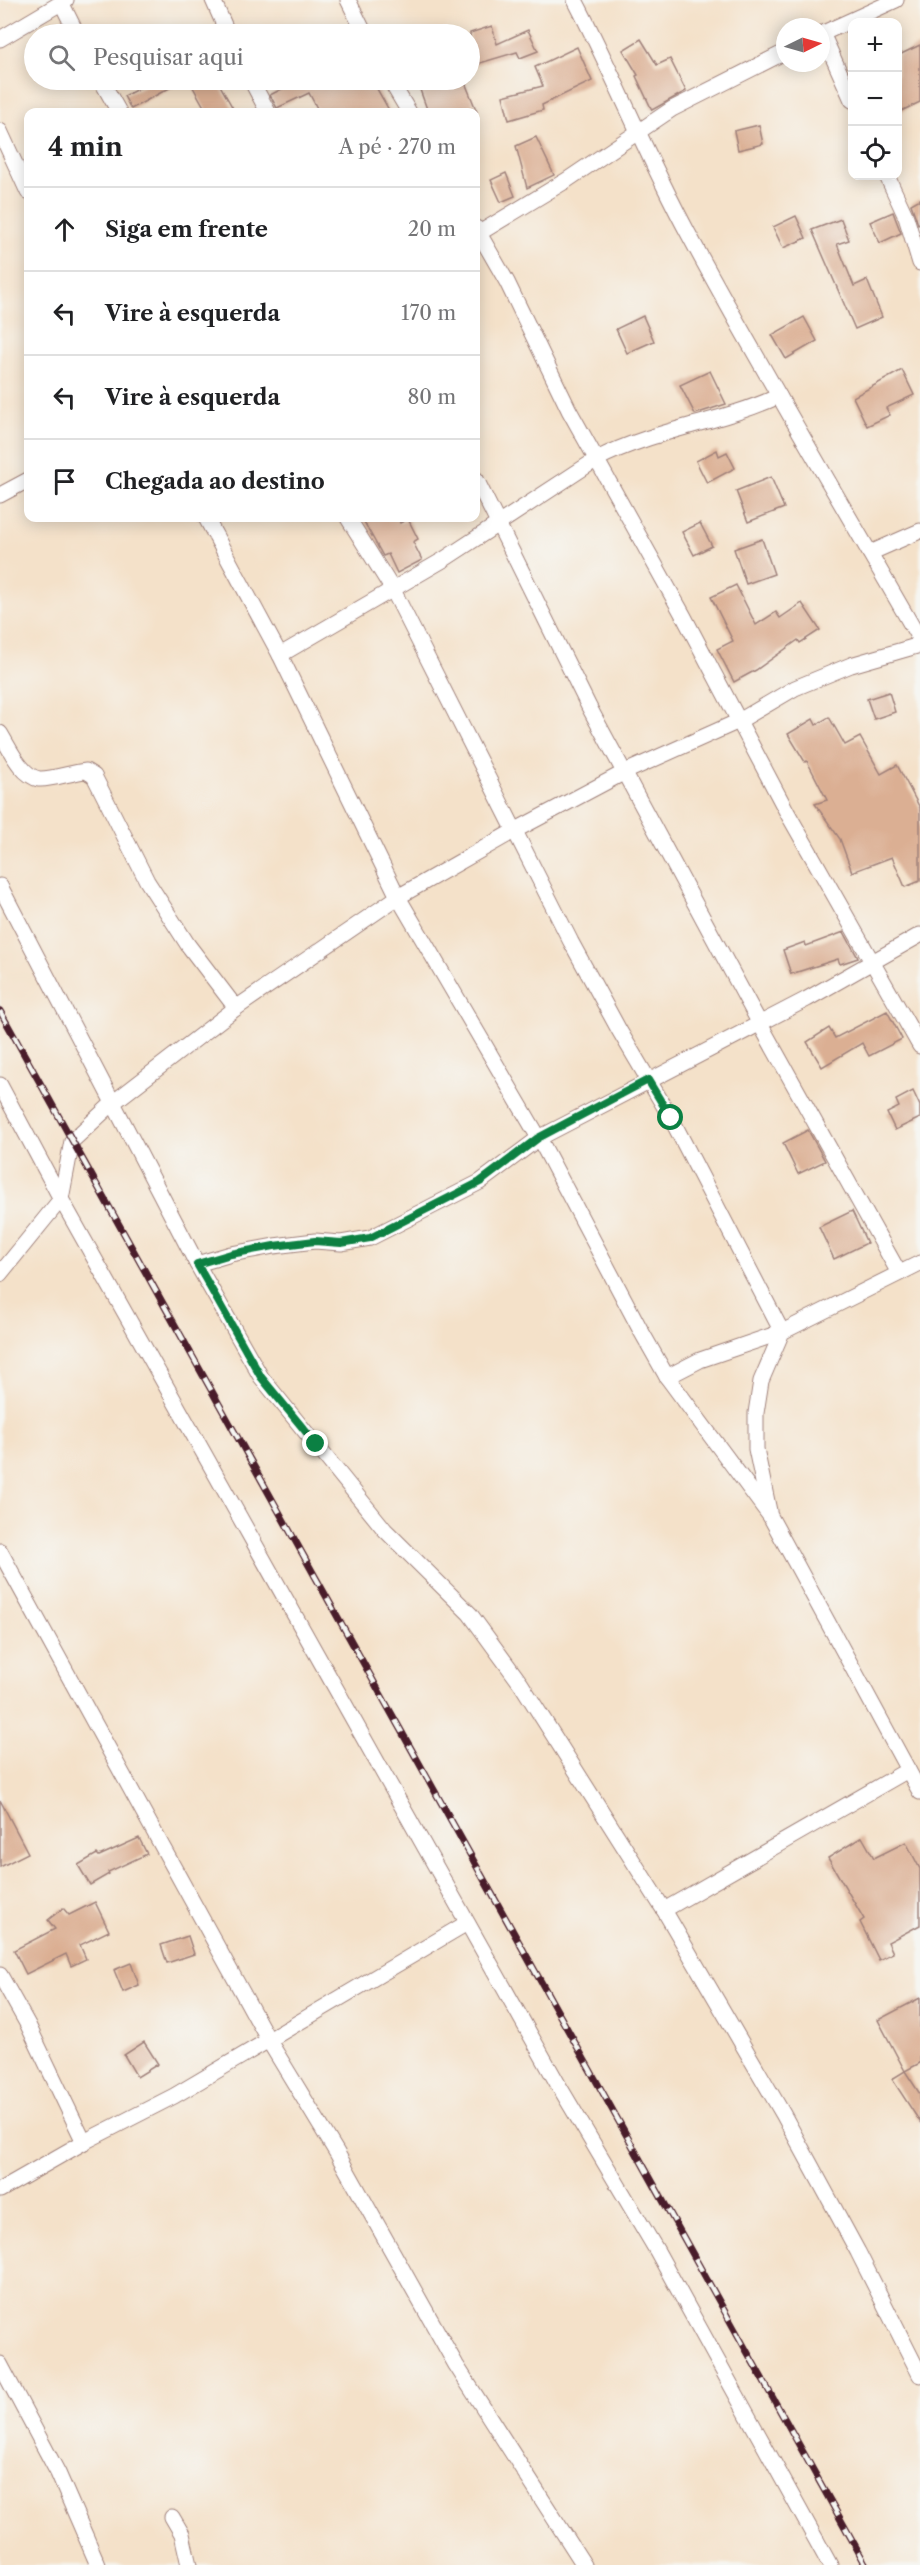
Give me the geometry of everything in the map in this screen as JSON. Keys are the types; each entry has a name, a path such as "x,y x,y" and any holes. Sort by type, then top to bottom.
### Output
{"street":[{"path":"213,0 224,24"},
{"path":"348,0 360,24"},
{"path":"0,1274 61,1199 72,1141 114,1102 236,1008 398,897 514,831 625,772 739,721 795,688 851,665 920,643 688,233 637,133 612,72 575,0"},
{"path":"830,30 896,0"},
{"path":"25,24 64,1 74,24"},
{"path":"0,39 24,25"},
{"path":"830,53 848,91"},
{"path":"480,230 567,180 672,110 776,57"},
{"path":"107,90 117,108"},
{"path":"256,90 266,108"},
{"path":"396,90 408,108"},
{"path":"0,131 24,183"},
{"path":"889,180 906,217 920,263"},
{"path":"480,237 507,282 569,410 788,814 920,1046"},
{"path":"280,655 393,590 500,524 597,459 621,447 695,423 747,411 779,396"},
{"path":"0,495 24,482"},
{"path":"480,486 589,707 760,1024 899,1273"},
{"path":"208,522 280,655 398,897 538,1138 667,1377 770,1516 920,1792"},
{"path":"350,522 393,590 571,942 671,1118 782,1332"},
{"path":"870,553 920,531"},
{"path":"0,733 21,766 31,776 40,779 86,771 94,776 147,880 188,945 236,1008"},
{"path":"0,886 197,1264 261,1377 385,1530 470,1614 521,1684 664,1910 783,2114 858,2252 920,2376"},
{"path":"197,1264 231,1254 274,1246 315,1241 341,1243 370,1238 480,1182 538,1138 760,1024 920,935"},
{"path":"0,1085 61,1199 558,2086 657,2251 830,2565"},
{"path":"667,1377 700,1360 782,1332 920,1263"},
{"path":"770,1516 756,1449 756,1413 761,1381 782,1332"},
{"path":"0,1551 269,2041 337,2152 456,2365 584,2565"},
{"path":"664,1910 908,1770"},
{"path":"0,2190 84,2142 174,2096 467,1923"},
{"path":"0,1975 28,2025 84,2142"},
{"path":"0,2364 58,2473 98,2565"},
{"path":"172,2517 182,2534 189,2565"}],"building":[{"path":"492,26 497,44 528,30 538,51 520,58 517,52 480,63 480,30"},
{"path":"641,39 657,65 670,59 686,91 652,110 636,76 638,75 623,50"},
{"path":"920,45 920,102 902,111 902,72 902,54"},
{"path":"577,47 592,81 542,105 543,110 509,120 503,96 543,86 535,67"},
{"path":"136,90 166,90 133,108 130,108 124,96"},
{"path":"195,90 223,90 233,108 205,108"},
{"path":"280,90 378,90 388,108 317,108 309,93 277,108 270,95"},
{"path":"420,90 468,90 475,108 427,108"},
{"path":"759,125 763,144 738,150 734,131"},
{"path":"536,137 554,175 527,188 516,146"},
{"path":"506,173 515,196 501,202 491,180"},
{"path":"920,199 920,223 918,224 911,204"},
{"path":"893,212 901,233 880,243 870,222"},
{"path":"796,216 806,238 783,248 773,227"},
{"path":"841,219 849,240 837,244 854,286 867,280 882,317 855,329 812,230"},
{"path":"643,316 654,341 627,353 616,329"},
{"path":"804,317 817,341 786,359 772,335"},
{"path":"902,370 914,395 886,408 890,415 867,426 853,397"},
{"path":"710,371 726,404 695,414 680,385"},
{"path":"717,450 719,456 727,452 735,468 707,483 696,461"},
{"path":"771,477 784,508 748,522 736,491"},
{"path":"364,522 410,522 418,539 413,542 422,560 397,573 388,554 383,556"},
{"path":"700,523 712,546 694,555 682,532"},
{"path":"762,539 774,574 746,584 734,549"},
{"path":"736,585 756,625 776,612 780,618 802,603 820,630 800,643 798,640 756,670 734,682 717,649 733,641 711,597"},
{"path":"889,692 895,712 874,719 867,699"},
{"path":"829,717 845,745 860,737 881,774 897,765 920,808 920,881 905,887 892,857 852,872 840,839 815,804 827,800 807,761 805,762 788,734 813,719 816,725"},
{"path":"844,932 858,958 840,964 838,959 791,974 783,950 805,942 806,946"},
{"path":"887,1011 902,1039 869,1056 862,1043 822,1067 807,1042 829,1028 835,1038"},
{"path":"913,1091 920,1106 920,1118 895,1130 887,1113 899,1107 896,1100"},
{"path":"808,1130 825,1161 798,1174 783,1143"},
{"path":"852,1211 867,1243 834,1259 819,1227"},
{"path":"0,1800 28,1853 0,1867"},
{"path":"862,1837 874,1858 906,1842 920,1869 920,1925 888,1942 893,1953 879,1960 860,1922 864,1919 828,1858"},
{"path":"139,1838 147,1854 108,1872 109,1874 90,1885 78,1865 97,1854 99,1856"},
{"path":"95,1902 109,1931 80,1945 86,1959 71,1966 66,1954 26,1974 14,1950 55,1929 48,1920 63,1908 69,1915"},
{"path":"188,1936 194,1954 167,1963 161,1945"},
{"path":"131,1963 139,1985 123,1992 114,1970"},
{"path":"920,1998 920,2063 905,2071 878,2020"},
{"path":"144,2042 158,2064 137,2077 124,2055"},
{"path":"905,2071 920,2094 920,2122 892,2079"}],"railway":[{"path":"0,1011 866,2565"}],"route":[{"path":"316,1444 261,1377 197,1264 231,1254 274,1246 315,1241 341,1243 370,1238 480,1182 538,1138 648,1080 671,1118"}]}
